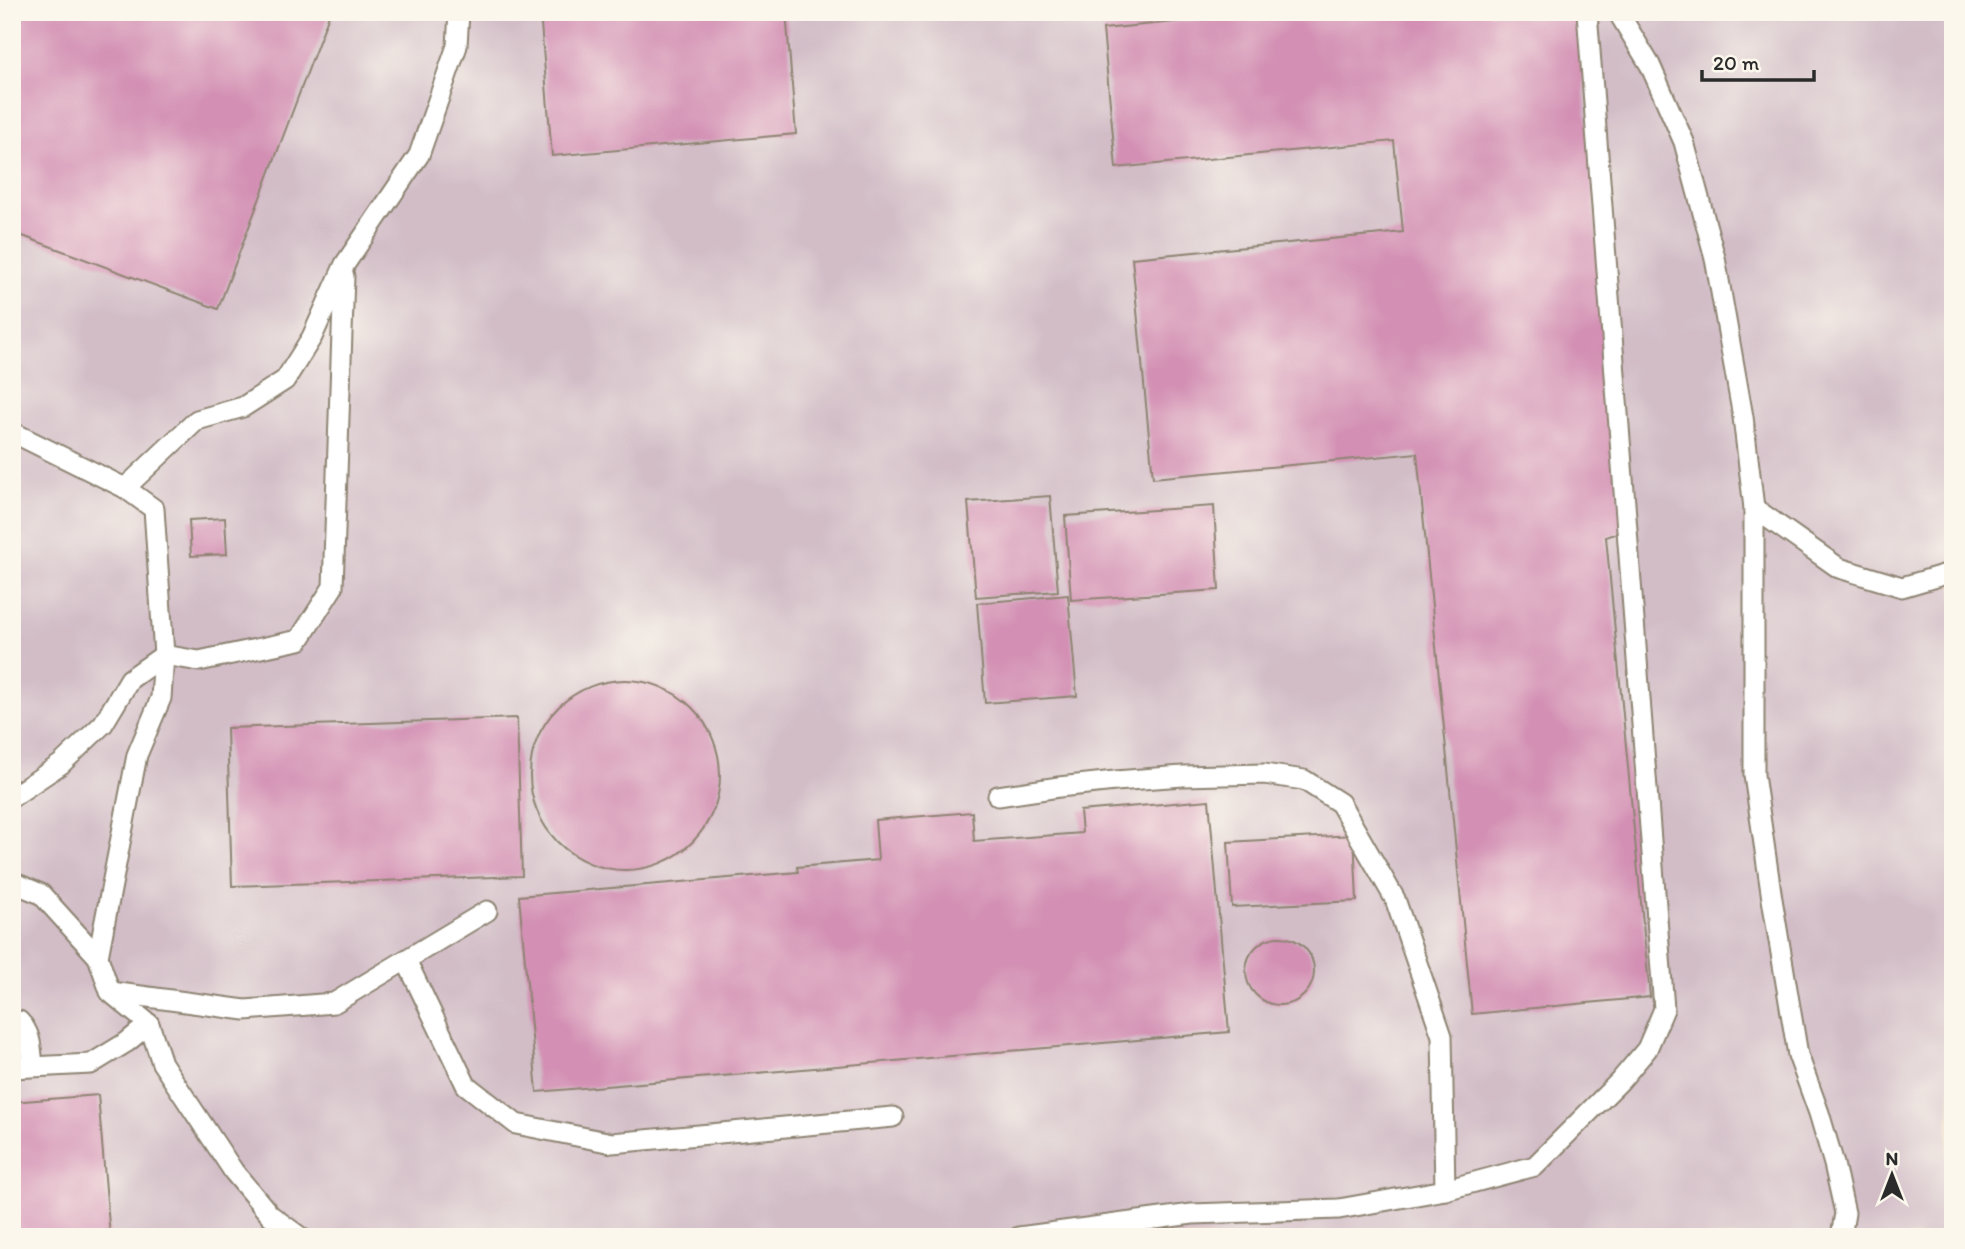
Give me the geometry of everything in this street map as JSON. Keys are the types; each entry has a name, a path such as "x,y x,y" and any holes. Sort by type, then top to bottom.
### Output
{"lane":[{"path":"125,488 197,420 243,407 285,380 312,337 345,264 419,155 457,46 459,12"},
{"path":"1019,1237 1192,1214 1339,1209 1445,1190 1535,1166 1620,1081 1647,1049 1664,1009 1587,12"},
{"path":"1618,12 1650,65 1684,142 1715,258 1743,417 1754,508 1754,775 1798,1055 1834,1164 1845,1213 1842,1237"},
{"path":"12,797 61,764 103,724 130,679 164,655 199,661 299,640 333,587 345,264"},
{"path":"12,432 125,488 153,509 164,655 161,698 137,755 98,957"},
{"path":"1754,508 1839,568 1902,587 1953,572"},
{"path":"998,796 1059,786 1115,781 1264,774 1304,780 1340,803 1395,899 1442,1035 1445,1190"},
{"path":"12,883 41,894 98,957 110,992 149,1024 162,1063 234,1172 270,1216 300,1237"},
{"path":"110,992 245,1010 334,1003 487,911"},
{"path":"406,960 466,1085 516,1124 612,1143 893,1117"},
{"path":"12,1022 19,1021 26,1028 30,1037 33,1066"},
{"path":"12,1068 91,1064 127,1042 149,1024"}],"shaded area":[{"path":"12,12 1953,12 1953,1048 1942,1237 12,1237"}],"building":[{"path":"12,12 330,12 218,309 12,232"},
{"path":"540,12 786,12 796,134 552,156"},
{"path":"1276,12 1577,12 1622,531 1606,537 1650,997 1472,1014 1417,453 1153,478 1132,258 1403,232 1394,141 1116,168 1103,29"},
{"path":"1050,496 1058,591 976,597 968,502"},
{"path":"1214,506 1219,590 1071,600 1065,516"},
{"path":"225,518 227,554 191,556 189,520"},
{"path":"1068,595 1077,696 985,703 977,603"},
{"path":"625,680 661,687 692,708 713,739 720,775 713,811 692,842 661,863 625,870 589,863 558,842 537,811 530,775 537,739 558,708 589,687"},
{"path":"517,718 522,876 232,886 227,728"},
{"path":"1209,800 1229,1032 537,1092 519,896 798,872 797,867 878,860 875,820 972,812 974,841 1082,833 1080,811"},
{"path":"1354,835 1357,901 1232,907 1228,842"},
{"path":"1273,937 1287,937 1299,942 1309,952 1314,971 1309,990 1299,1000 1287,1005 1273,1005 1261,1000 1251,990 1246,978 1246,964 1251,952 1261,942"},
{"path":"98,1095 110,1237 12,1237 12,1102"}]}
